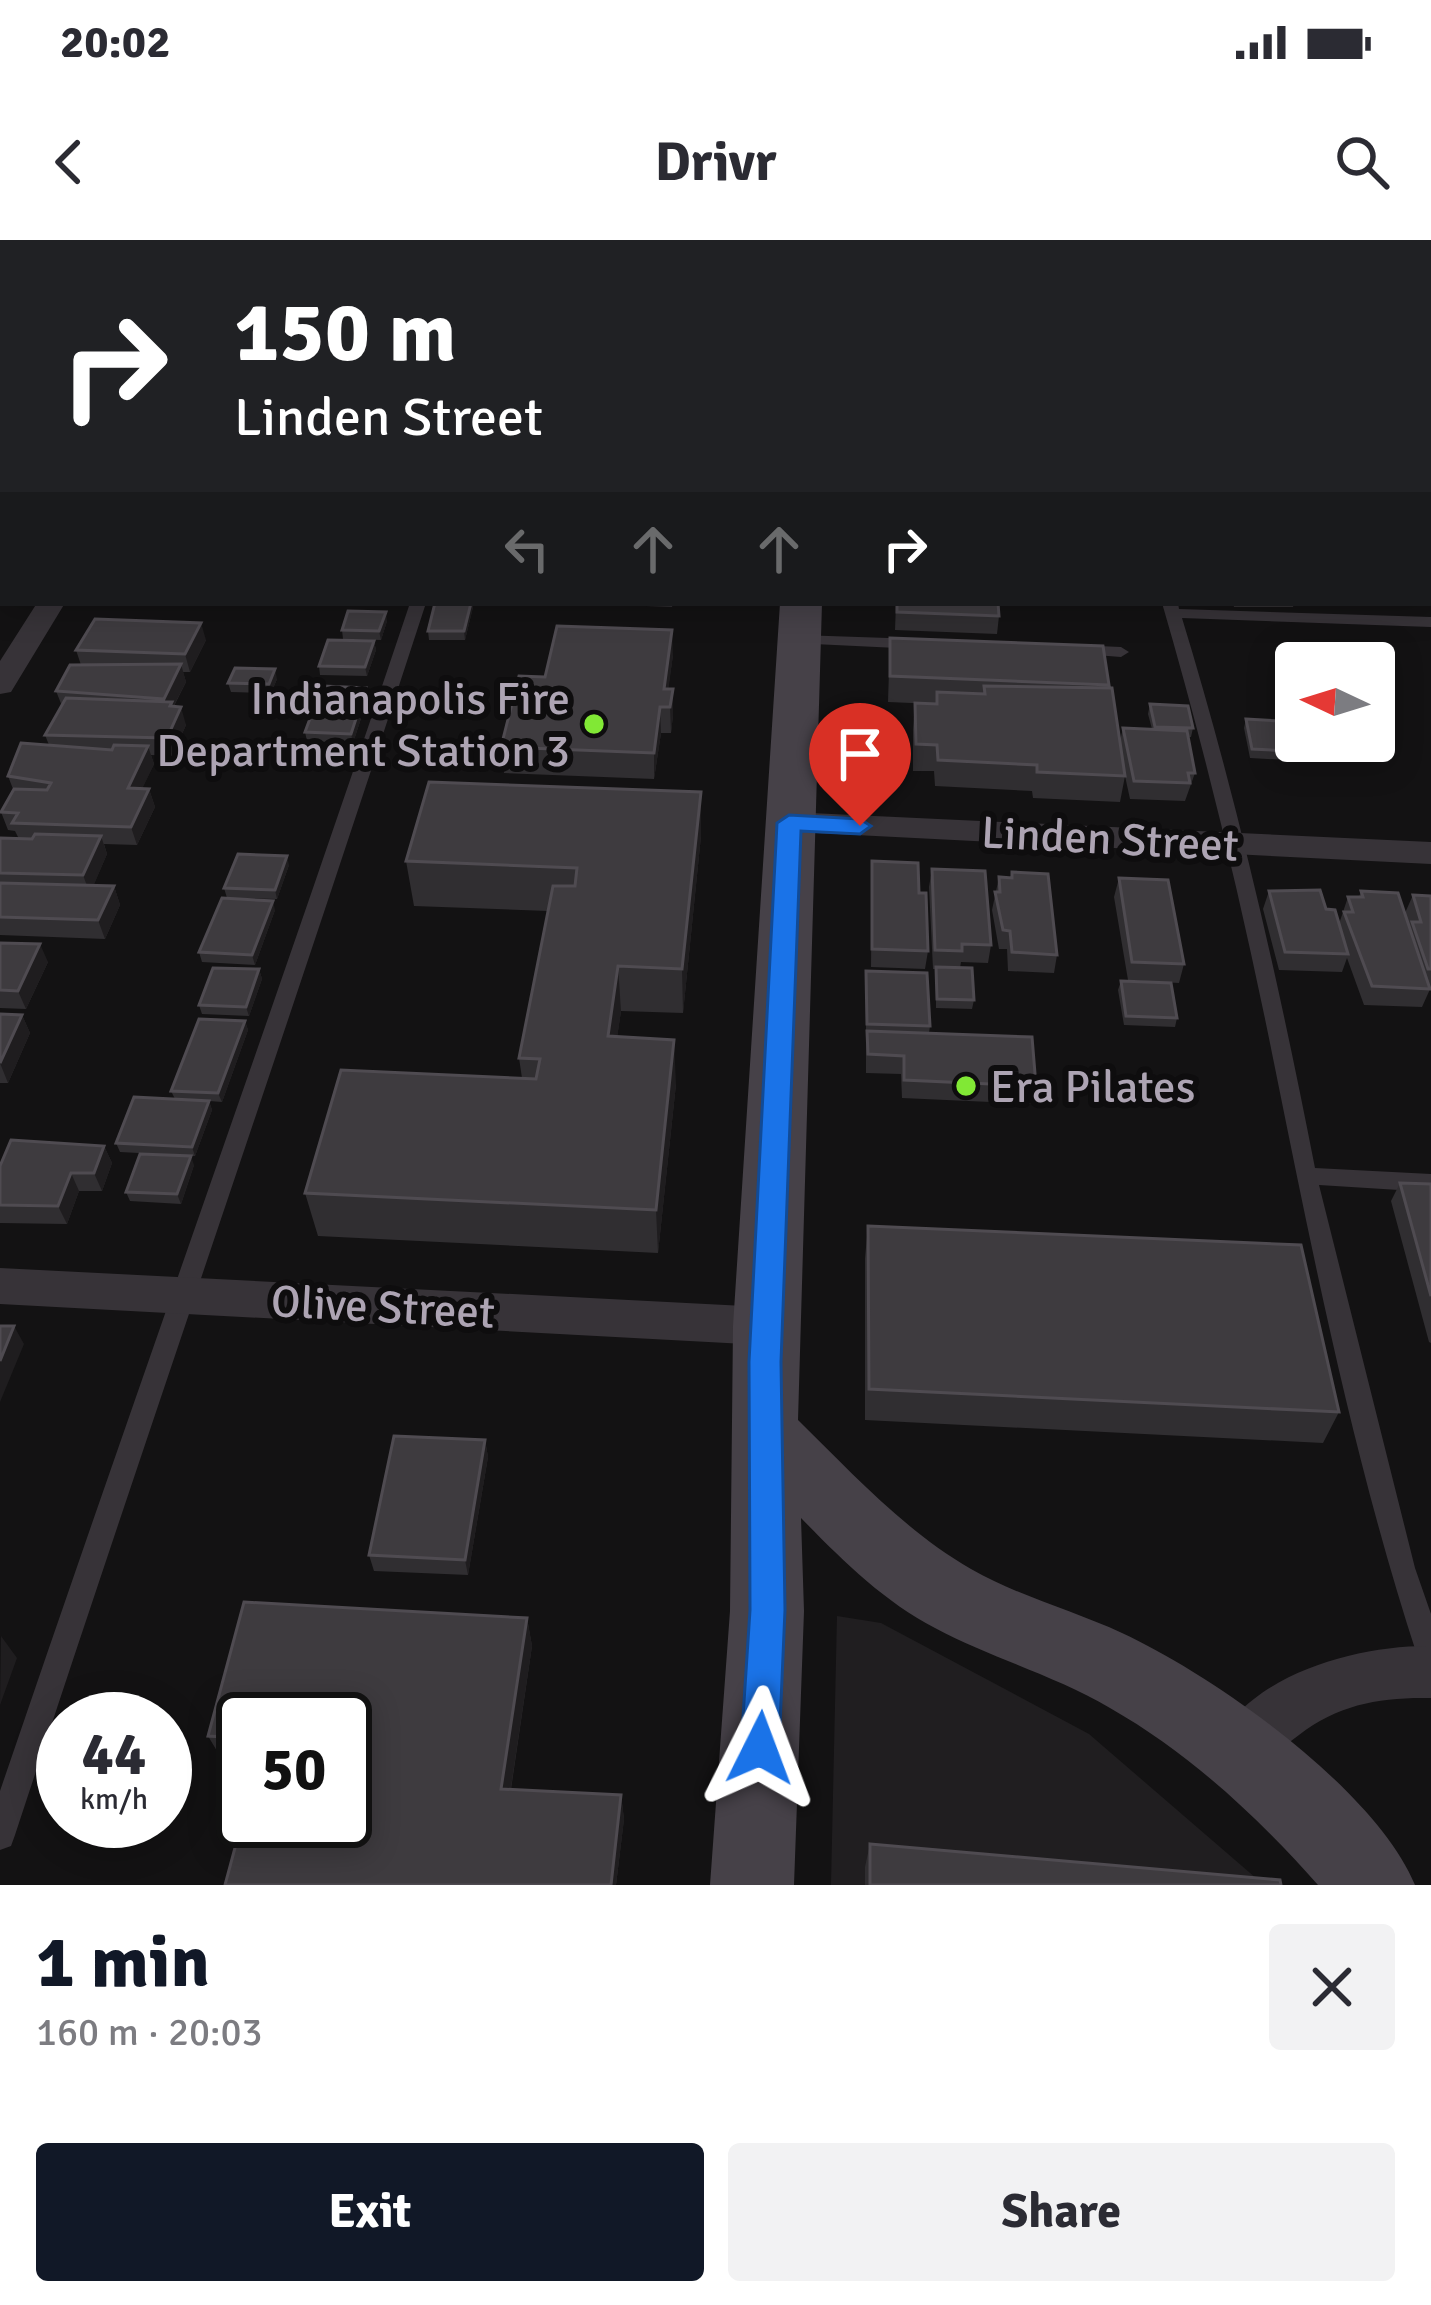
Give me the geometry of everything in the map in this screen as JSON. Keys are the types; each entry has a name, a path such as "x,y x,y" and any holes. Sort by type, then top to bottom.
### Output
{"main road":[{"path":"752,1885 767,1610 766,1327 800,621"},
{"path":"763,1432 887,1551 941,1592 1137,1681 1239,1752 1297,1798 1373,1885"}],"street":[{"path":"0,685 49,606"},
{"name":"Linden Street","path":"789,823 1431,853"},
{"name":"Olive Street","path":"0,1286 766,1327"},
{"path":"1239,1752 1278,1713 1310,1694 1384,1672 1431,1672"}],"lane":[{"path":"0,1835 417,606"},
{"path":"1431,622 1172,608 1233,844 1402,1568 1431,1655"},
{"path":"800,621 932,645"},
{"path":"1050,649 1121,652"},
{"path":"1307,1176 1431,1183"}],"shaded area":[{"path":"837,1616 881,1623 1089,1734 1264,1885 831,1885"}],"building":[{"path":"434,606 470,606 464,631 428,631"},
{"path":"897,606 998,606 999,616 897,612"},
{"path":"348,611 386,612 379,631 342,630"},
{"path":"95,619 201,623 185,654 76,650"},
{"name":"Indianapolis Fire Department Station 3","path":"557,626 672,630 664,689 673,689 670,707 660,707 654,753 501,747 519,676 545,677"},
{"path":"890,638 1103,646 1109,685 890,676"},
{"path":"328,640 374,641 365,667 319,666"},
{"path":"181,664 164,699 56,691 70,665"},
{"path":"235,668 275,669 269,684 228,683"},
{"path":"322,686 366,688 351,734 305,732"},
{"path":"984,686 1112,688 1125,776 938,760 937,745 916,744 915,703 937,704 937,692 985,694"},
{"path":"66,698 172,702 170,706 181,707 167,738 45,735"},
{"path":"1150,704 1188,706 1193,728 1155,727"},
{"path":"1246,719 1275,721 1275,750 1252,749"},
{"path":"1123,728 1187,731 1195,773 1188,773 1190,783 1134,781"},
{"path":"21,743 112,750 114,745 148,746 128,788 149,789 131,827 12,823 18,813 1,812 14,789 47,790 51,783 8,776"},
{"path":"429,782 701,792 682,969 618,966 608,1036 674,1040 656,1210 305,1193 341,1070 536,1079 540,1059 519,1058 553,886 575,886 577,868 406,861"},
{"path":"35,834 101,836 83,875 0,873 0,838 32,839"},
{"path":"238,854 287,856 275,890 224,888"},
{"path":"872,861 918,863 919,893 926,893 928,951 872,949"},
{"path":"932,869 985,871 991,945 935,950"},
{"path":"1012,872 1048,874 1057,955 1012,952 1010,931 1003,930 995,892 1000,892 999,877 1012,878"},
{"path":"1119,878 1168,880 1184,964 1132,962"},
{"path":"0,883 114,886 98,920 0,917"},
{"path":"1320,890 1326,909 1335,910 1348,954 1285,952 1269,891"},
{"path":"1361,891 1398,893 1430,989 1372,986 1344,912 1353,912 1348,897 1363,897"},
{"path":"1413,895 1431,896 1431,969 1412,922 1421,922"},
{"path":"222,898 273,901 252,955 199,952"},
{"path":"0,943 40,944 18,991 0,990"},
{"path":"936,967 972,968 974,1000 937,999"},
{"path":"213,968 259,969 246,1007 199,1005"},
{"path":"866,971 927,973 930,1026 867,1024"},
{"path":"1121,981 1171,983 1177,1018 1126,1016"},
{"path":"0,1014 22,1015 0,1063"},
{"path":"199,1019 245,1021 218,1093 171,1091"},
{"path":"867,1031 1032,1037 1036,1086 904,1080 904,1056 868,1054"},
{"path":"134,1097 209,1101 192,1147 116,1143"},
{"path":"11,1140 104,1146 94,1173 71,1173 58,1206 0,1205 0,1166"},
{"path":"140,1154 191,1156 177,1194 126,1192"},
{"path":"1400,1183 1431,1184 1431,1296"},
{"path":"868,1226 1301,1245 1339,1412 869,1389"},
{"path":"0,1326 14,1326 0,1361"},
{"path":"394,1436 485,1440 465,1560 369,1555"},
{"path":"244,1602 527,1618 501,1789 621,1795 611,1885 225,1885 235,1848 372,1848 372,1692 220,1692"},
{"path":"216,1706 216,1736 208,1736"},
{"path":"870,1844 1280,1880 1281,1885 870,1885"}],"place":[{"name":"Indianapolis Fire Department Station 3","path":"594,724"},
{"name":"Era Pilates","path":"966,1086"}],"route":[{"path":"760,1748 767,1610 765,1362 789,823 860,826"}]}
